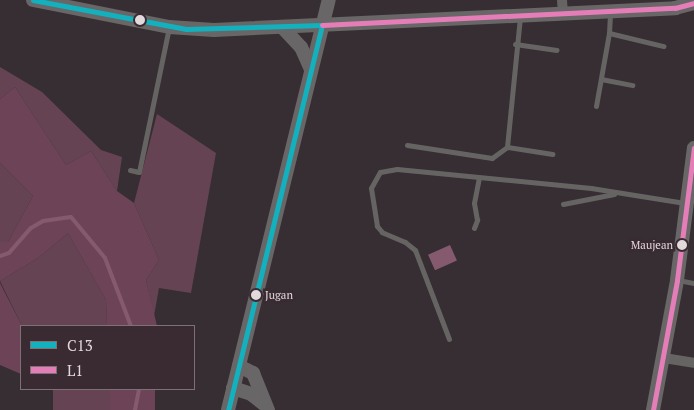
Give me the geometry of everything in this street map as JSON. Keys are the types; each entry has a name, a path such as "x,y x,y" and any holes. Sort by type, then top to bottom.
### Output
{"main road":[{"path":"33,0 169,27 214,30 521,15 562,6 610,10 675,8 694,3"},
{"path":"228,410 310,69 329,0"},
{"path":"675,8 694,14"},
{"path":"283,28 301,47 310,69"},
{"path":"653,410 677,280 694,148"},
{"path":"239,366 254,373 266,408"},
{"path":"234,388 251,394 266,408"}],"street":[{"path":"664,358 694,363"}],"lane":[{"path":"596,106 609,33 610,10"},
{"path":"507,147 515,44 521,15"},
{"path":"130,170 139,172 169,27"},
{"path":"609,33 663,46"},
{"path":"515,44 557,50"},
{"path":"600,79 632,85"},
{"path":"407,145 492,158 507,147 552,154"},
{"path":"449,339 415,250 405,242 382,232 377,226 371,188 380,172 389,169 591,188 616,194 686,203"},
{"path":"474,228 477,220 474,203 479,178"},
{"path":"563,204 616,194"},
{"path":"677,280 694,283"}],"shaded area":[{"path":"0,67 42,92 101,150 122,157 117,191 91,151 66,165 15,87 0,99"},
{"path":"15,87 66,165 91,151 117,191 134,203 159,260 146,280 157,325 107,325 106,300 68,233 38,258 0,281 0,242 8,242 33,196 0,163 0,99"},
{"path":"157,114 216,153 191,293 159,288 154,316 146,280 159,260 134,203"},
{"path":"0,163 33,196 8,242 0,242"},
{"path":"68,233 106,300 107,325 22,325 0,281 38,258"},
{"path":"450,245 457,261 435,270 428,255"},
{"path":"0,283 21,325 20,374 0,365"},
{"path":"53,390 110,390 110,410 53,410"},
{"path":"110,390 155,390 155,410 110,410"}],"waterway":[{"path":"0,256 9,253 31,228 43,221 71,217 105,258 131,325"},
{"path":"135,410 139,390"}],"transit line":[{"name":"C13","path":"33,0 186,29 322,25 228,410"},
{"name":"L1","path":"322,25 675,8 694,3"},
{"name":"L1","path":"653,410 677,280 694,148"}],"place":[{"name":"Maujean","path":"682,245"},
{"name":"Jugan","path":"256,295"}]}
